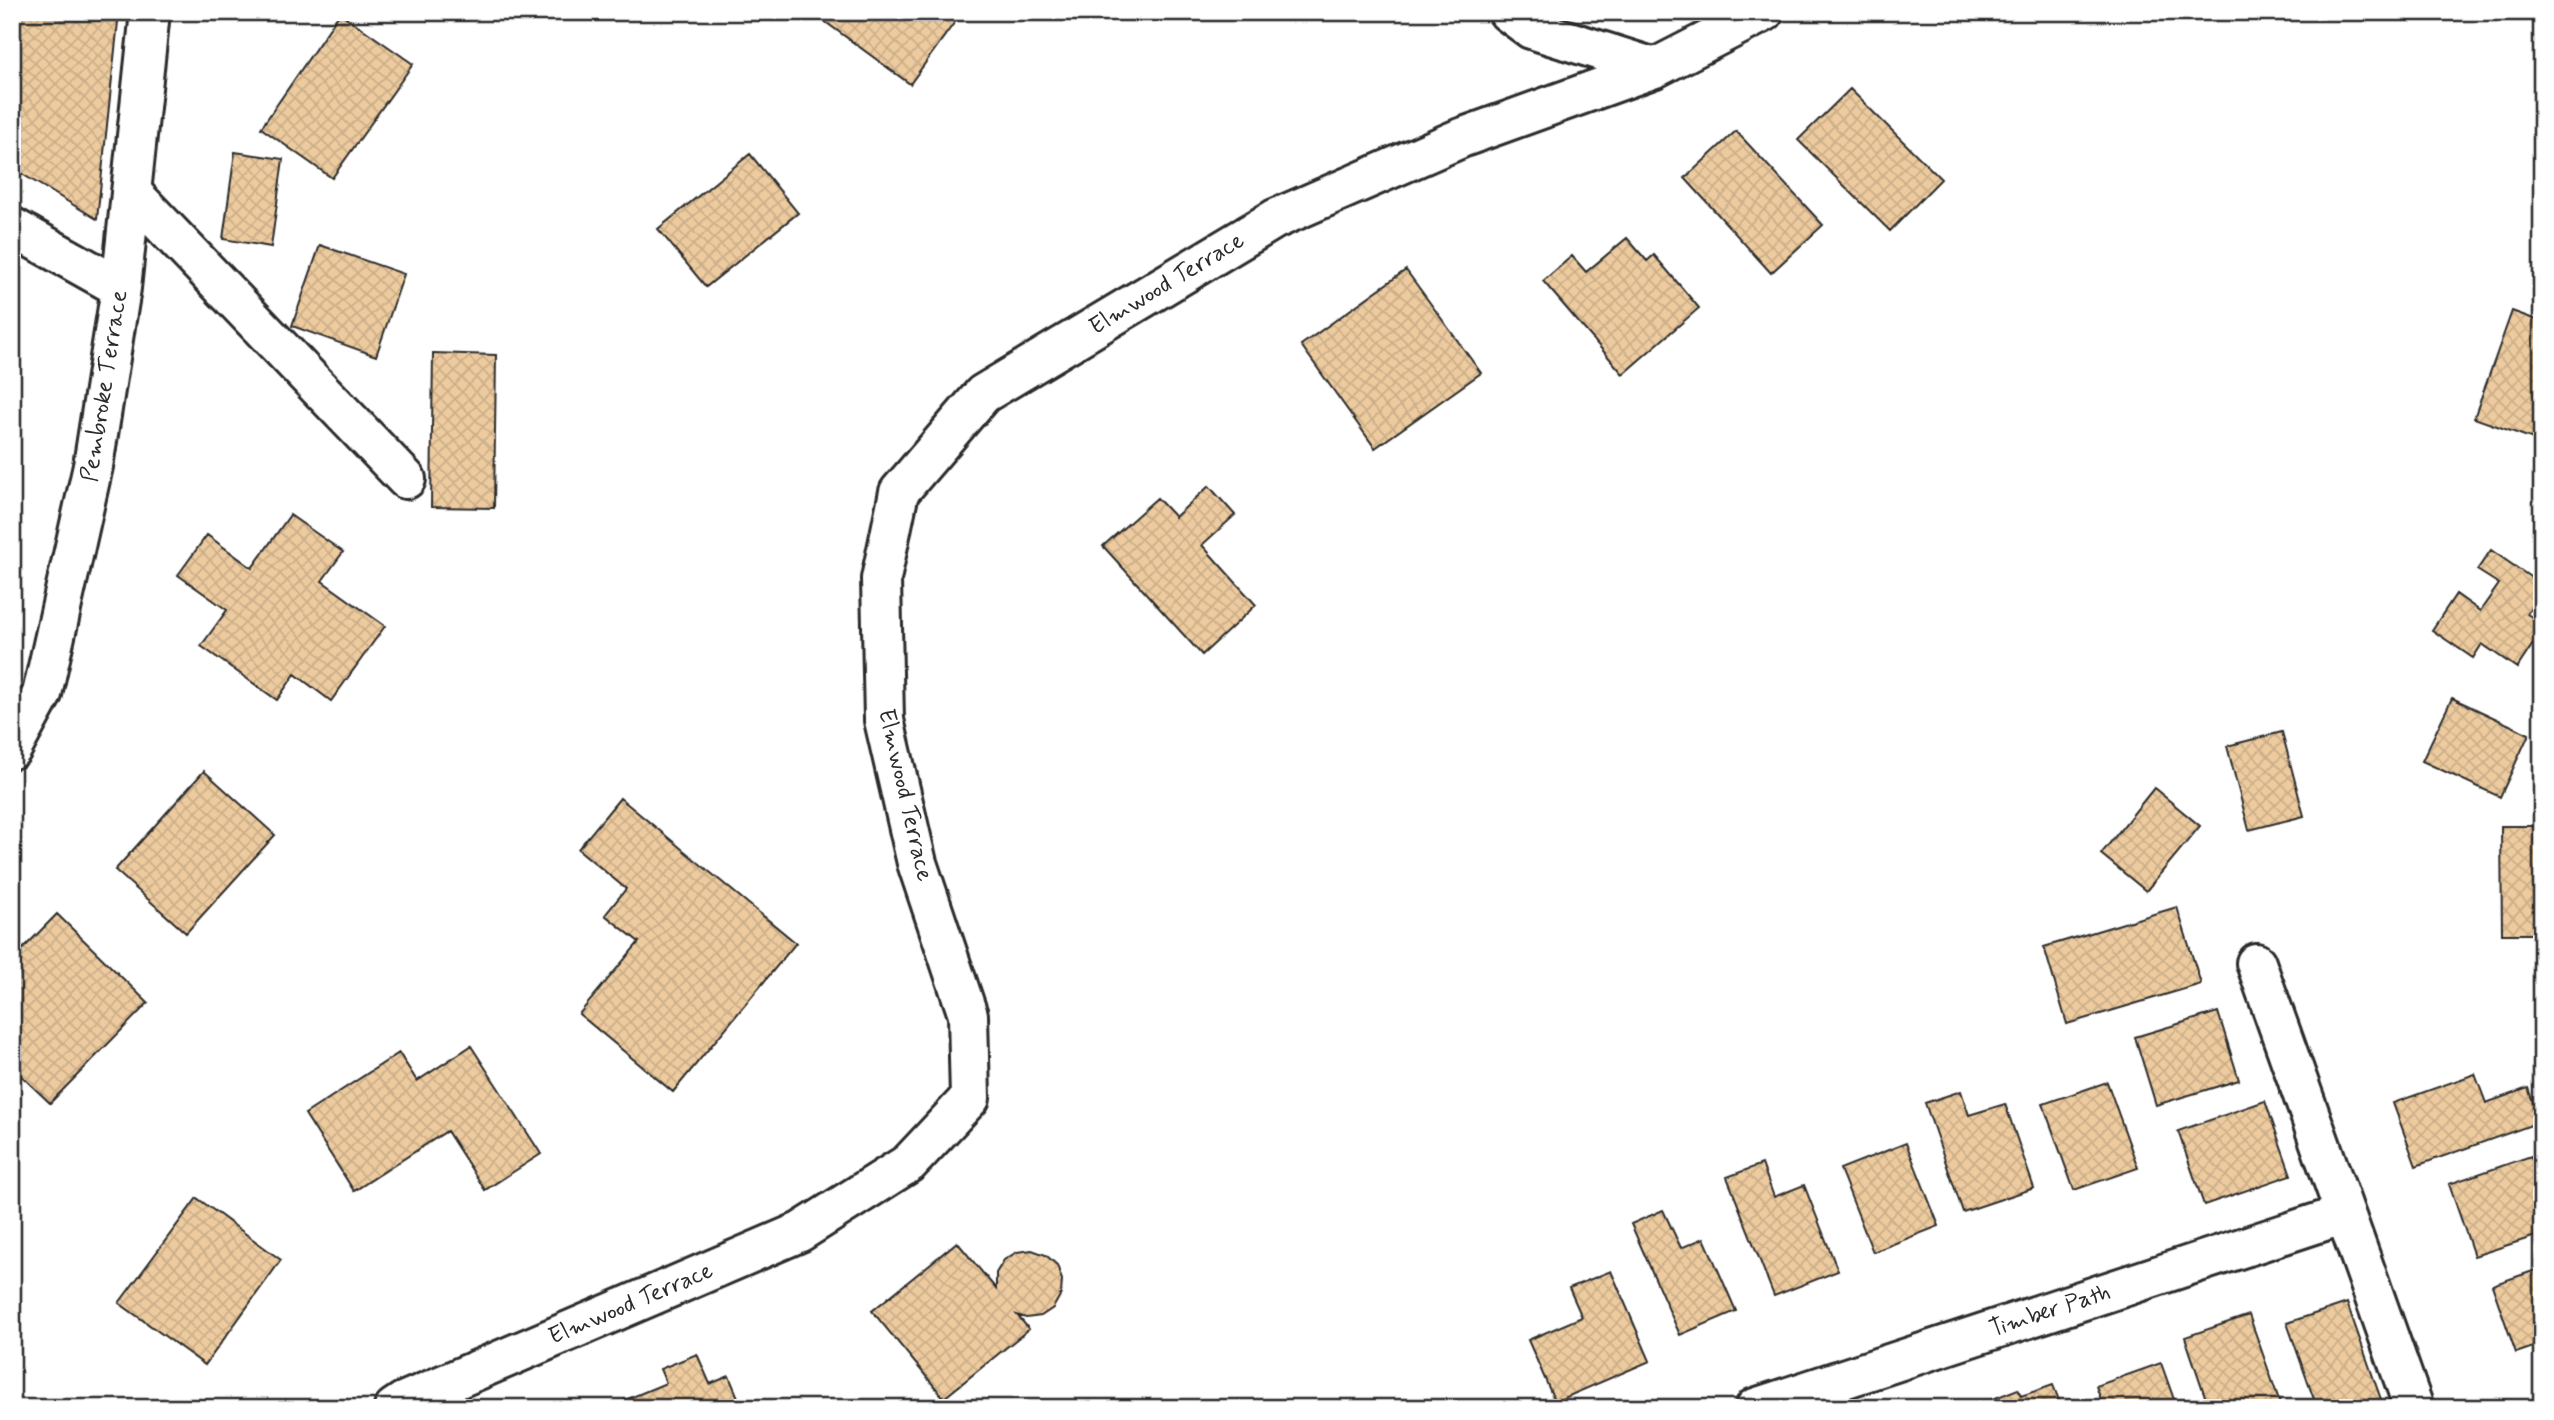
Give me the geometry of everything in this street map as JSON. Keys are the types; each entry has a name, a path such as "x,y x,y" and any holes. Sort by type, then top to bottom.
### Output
{"street":[{"name":"Pembroke Terrace","path":"12,749 42,694 93,466 121,288 150,12"},
{"path":"1508,12 1531,29 1655,68"},
{"name":"Elmwood Terrace","path":"394,1408 800,1232 909,1163 970,1098 968,1015 917,863 884,720 881,579 899,492 983,394 1275,219 1461,138 1655,68 1764,12"},
{"path":"132,193 406,479"},
{"path":"12,228 121,288"},
{"path":"2256,963 2414,1408"},
{"name":"Timber Path","path":"1755,1408 2345,1213"}],"building":[{"path":"12,12 119,12 97,219 12,168"},
{"path":"818,12 962,12 910,84 816,15"},
{"path":"340,13 413,64 332,178 261,128"},
{"path":"1850,89 1941,179 1890,231 1798,140"},
{"path":"1736,131 1823,225 1771,273 1685,178"},
{"path":"235,152 283,159 271,247 223,239"},
{"path":"750,154 798,213 706,287 658,229"},
{"path":"1627,238 1647,261 1654,255 1699,308 1623,374 1543,281 1572,256 1586,272"},
{"path":"320,245 404,274 376,356 292,326"},
{"path":"1406,270 1481,373 1375,448 1301,345"},
{"path":"2512,311 2542,322 2542,442 2474,418"},
{"path":"433,353 496,355 494,508 431,507"},
{"path":"1209,486 1235,515 1202,545 1256,605 1202,655 1103,546 1157,498 1175,517"},
{"path":"290,515 343,552 322,581 385,626 331,701 295,674 277,700 201,646 227,610 178,575 207,535 252,568"},
{"path":"2491,550 2542,585 2542,592 2527,614 2542,623 2542,646 2535,641 2517,668 2482,644 2473,658 2432,630 2456,594 2480,611 2499,584 2477,570"},
{"path":"2452,698 2529,734 2500,797 2422,761"},
{"path":"2282,732 2304,816 2249,830 2227,746"},
{"path":"204,771 275,835 186,933 115,870"},
{"path":"2154,788 2200,826 2146,891 2101,854"},
{"path":"620,798 796,943 673,1092 579,1014 639,942 605,915 626,889 578,849"},
{"path":"2501,826 2542,826 2542,934 2502,934"},
{"path":"2177,907 2201,984 2067,1024 2044,947"},
{"path":"57,914 148,1003 50,1103 12,1067 12,960"},
{"path":"2218,1012 2239,1080 2156,1105 2135,1037"},
{"path":"471,1046 541,1154 485,1190 447,1131 354,1191 305,1114 399,1053 417,1081"},
{"path":"2475,1074 2486,1103 2528,1088 2540,1122 2416,1166 2393,1103"},
{"path":"2107,1082 2138,1168 2074,1190 2043,1104"},
{"path":"1961,1091 1969,1115 2005,1104 2034,1188 1963,1212 1925,1103"},
{"path":"2265,1101 2291,1175 2204,1205 2178,1131"},
{"path":"1906,1143 1939,1226 1873,1252 1840,1169"},
{"path":"2531,1156 2542,1187 2542,1234 2474,1256 2449,1184"},
{"path":"1762,1164 1774,1197 1804,1185 1838,1271 1774,1296 1727,1177"},
{"path":"197,1198 281,1260 205,1365 119,1303"},
{"path":"1663,1210 1681,1248 1704,1238 1736,1311 1680,1335 1631,1224"},
{"path":"957,1242 996,1289 996,1273 1004,1260 1017,1252 1032,1250 1046,1255 1057,1265 1062,1280 1061,1294 1053,1308 1041,1316 1026,1318 1017,1315 1029,1329 944,1398 872,1311"},
{"path":"2542,1268 2542,1344 2516,1353 2492,1285"},
{"path":"1611,1271 1650,1361 1555,1402 1528,1340 1582,1317 1569,1288"},
{"path":"2347,1303 2384,1408 2317,1408 2287,1323"},
{"path":"2249,1315 2280,1403 2266,1408 2209,1408 2185,1337"},
{"path":"697,1354 710,1384 729,1376 742,1407 606,1408 666,1383 660,1369"},
{"path":"2161,1363 2177,1408 2104,1408 2096,1386"},
{"path":"2053,1385 2062,1408 1993,1408 1990,1400 2018,1389 2021,1396"}]}
